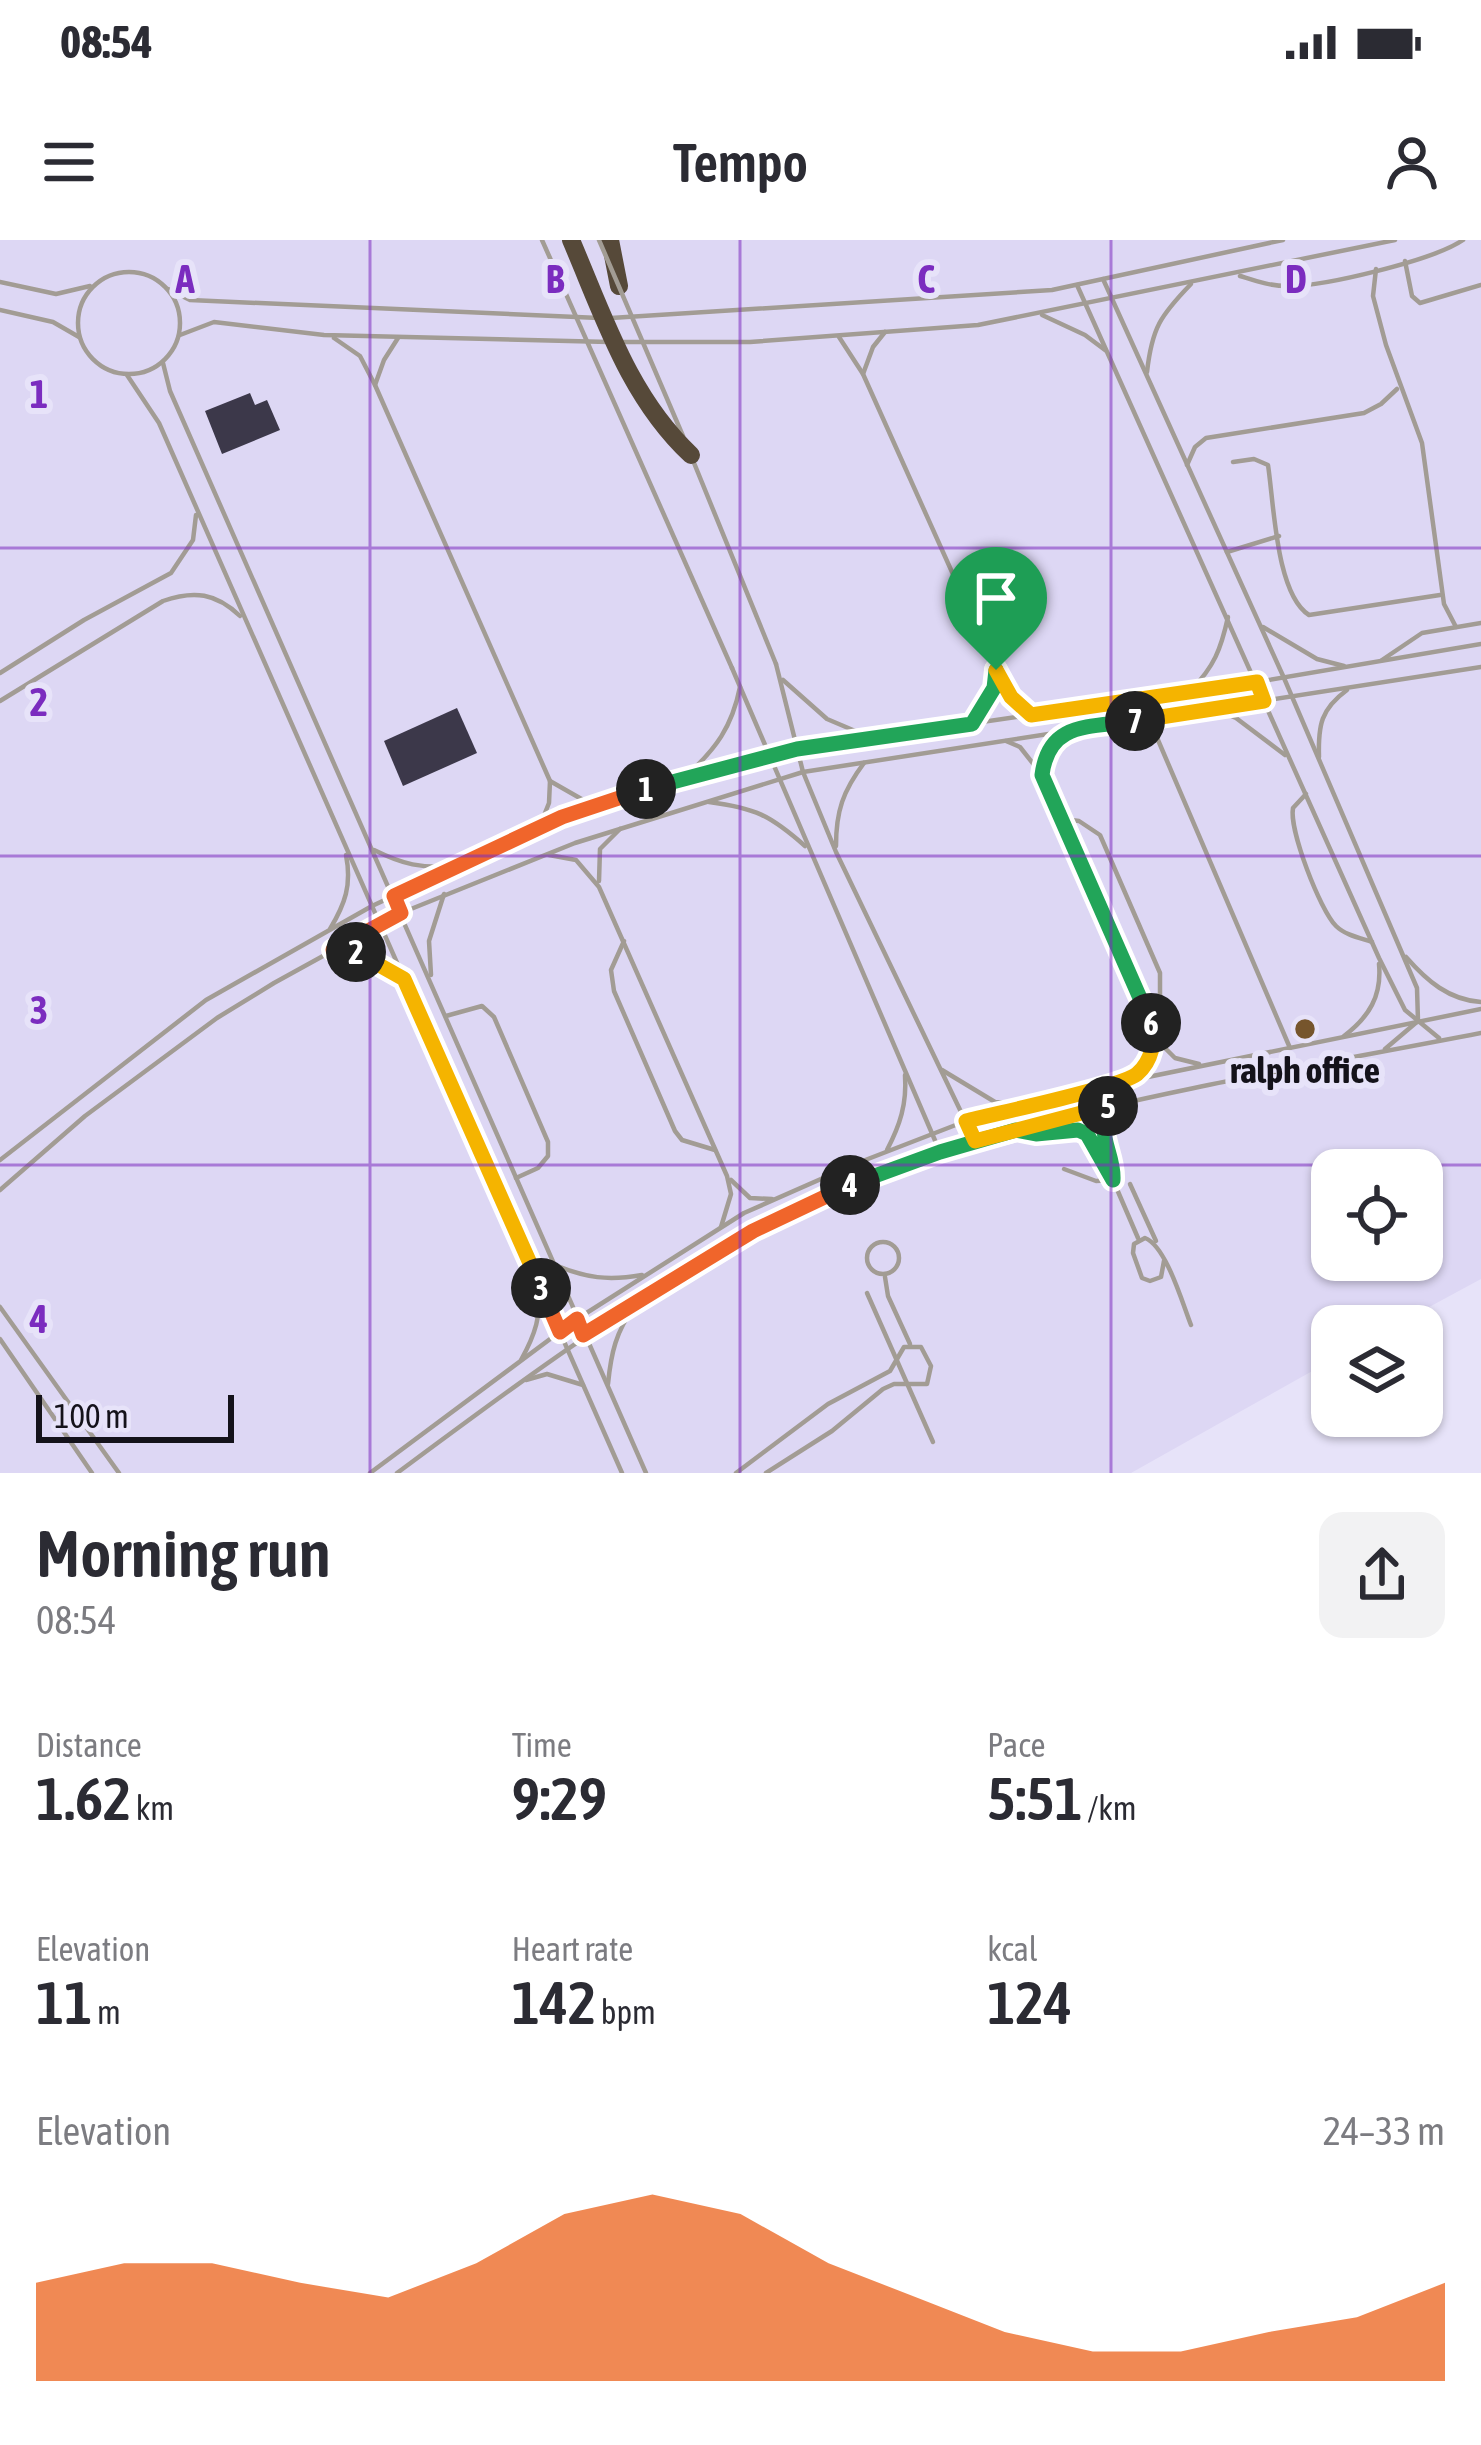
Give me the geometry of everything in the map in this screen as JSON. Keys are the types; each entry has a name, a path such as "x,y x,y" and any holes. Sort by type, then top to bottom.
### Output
{"highway":[{"path":"571,240 637,390 691,455"},
{"path":"610,240 620,286"}],"lane":[{"path":"542,240 940,1152"},
{"path":"599,240 776,664 803,772 836,852 975,1141"},
{"path":"0,282 56,294 125,272 141,273 190,300 621,319 1028,292 1283,240"},
{"path":"180,335 214,322 398,338 750,342 978,326 1394,240"},
{"path":"1235,274 1269,286 1294,286 1376,269 1463,240"},
{"path":"1405,261 1412,296 1420,302 1481,285"},
{"path":"1376,269 1373,296 1398,387 1421,442 1442,595 1456,627"},
{"path":"1103,279 1284,678 1417,988 1418,1021"},
{"path":"80,338 80,308 96,284"},
{"path":"1147,372 1151,333 1165,310 1191,284"},
{"path":"1078,285 1379,958 1405,1010 1443,1040"},
{"path":"0,310 53,322 80,338 93,360 114,373 140,374 163,363 180,335 177,303 168,289"},
{"path":"1036,314 1085,334 1107,352"},
{"path":"863,374 873,347 886,330"},
{"path":"838,334 863,374 996,670 1011,697 1031,715"},
{"path":"323,335 349,345 375,385 550,781 549,803 539,828"},
{"path":"375,385 398,338"},
{"path":"163,363 170,392 583,1335 649,1473"},
{"path":"127,375 159,424 622,1473"},
{"path":"1187,465 1206,439 1364,412 1381,404 1398,387"},
{"path":"1233,462 1254,459 1268,465 1291,598 1309,615 1442,595"},
{"path":"0,673 171,573 193,540 197,509"},
{"path":"1227,552 1279,536"},
{"path":"0,701 146,611 184,594 209,595 245,621"},
{"path":"1190,692 1212,669 1228,617"},
{"path":"1378,662 1422,633 1481,622"},
{"path":"1260,625 1317,659 1350,667"},
{"path":"0,1160 206,1000 372,906 595,806 797,749 1284,678 1481,644"},
{"path":"0,1190 86,1116 217,1018 333,950 445,894 622,827 803,772 1481,667"},
{"path":"972,724 994,688 996,670"},
{"path":"781,678 827,719 873,738"},
{"path":"684,778 715,750 733,719 740,686"},
{"path":"1319,762 1318,724 1330,703 1350,688"},
{"path":"1215,709 1248,726 1290,759"},
{"path":"1149,719 1290,1048"},
{"path":"1042,775 1050,746 1063,732"},
{"path":"1006,741 1019,747 1042,775 1154,1030 1175,1058 1208,1065"},
{"path":"836,852 836,817 844,789 864,763"},
{"path":"550,781 595,806"},
{"path":"1306,794 1293,808 1293,831 1334,925 1372,942"},
{"path":"704,801 749,808 773,818 807,847"},
{"path":"1061,818 1079,821 1100,835 1126,894 1160,973 1160,996 1149,1018"},
{"path":"599,886 601,849 622,827"},
{"path":"330,929 346,904 350,876 344,844"},
{"path":"374,850 425,869 459,865"},
{"path":"544,855 576,860 599,886 728,1176 731,1194 721,1227"},
{"path":"431,981 429,940 445,894"},
{"path":"624,941 610,978 658,1091 682,1140 716,1150"},
{"path":"333,950 362,952 404,979"},
{"path":"1401,951 1425,978 1454,998 1481,1006"},
{"path":"1342,1038 1368,1014 1377,997 1379,958"},
{"path":"446,1016 482,1006 494,1017 521,1079 548,1142 548,1156 538,1168 516,1178"},
{"path":"370,1473 577,1319 721,1227 776,1198 966,1121 1126,1081 1481,1006"},
{"path":"1380,1052 1418,1021"},
{"path":"1126,1081 1147,1062 1154,1030"},
{"path":"397,1473 583,1335 753,1231 860,1181 975,1141 1117,1104 1481,1033"},
{"path":"885,1153 899,1127 907,1096 904,1070"},
{"path":"941,1070 995,1102 1030,1105"},
{"path":"1113,1180 1114,1166 1102,1128 1107,1112 1117,1104"},
{"path":"1016,1130 1087,1134 1139,1240"},
{"path":"1064,1169 1096,1181 1113,1180"},
{"path":"728,1176 750,1198 776,1198"},
{"path":"1130,1184 1191,1325"},
{"path":"1139,1240 1152,1240 1158,1246"},
{"path":"1139,1240 1132,1252 1142,1278 1150,1281 1162,1276 1164,1261"},
{"path":"885,1276 896,1268 897,1250 874,1242 868,1253 873,1268 885,1276 888,1296 910,1344"},
{"path":"553,1264 608,1281 648,1274"},
{"path":"520,1361 534,1336 541,1308 537,1280"},
{"path":"867,1293 933,1442"},
{"path":"608,1390 612,1348 638,1301"},
{"path":"0,1307 119,1473"},
{"path":"0,1339 92,1473"},
{"path":"736,1473 795,1426 880,1378 910,1344"},
{"path":"766,1473 857,1413 883,1389 894,1384 919,1387 932,1377 928,1356 921,1347 910,1344"},
{"path":"520,1382 547,1374 583,1385"}],"shaded area":[{"path":"0,240 1481,240 1481,1279 1433,1305 1311,1305 1311,1372 1131,1473 0,1473"}],"building":[{"path":"250,393 255,405 267,400 280,430 222,454 205,411"},
{"path":"457,708 477,753 403,786 384,741"}],"place":[{"name":"ralph office","path":"1305,1029"}],"route":[{"path":"996,670 994,688 972,724 797,749 562,817 394,896 401,913 333,950 362,952 404,979 560,1332 577,1319 583,1335 753,1231 860,1181 975,1141 1016,1130 1036,1134 1078,1130 1087,1134 1113,1180 1114,1166 1102,1128 1107,1112 1117,1104 1101,1107 975,1141 966,1121 1126,1081 1147,1062 1153,1047 1154,1030 1042,775 1044,760 1063,732 1264,701 1257,682 1031,715 1011,697 996,670"}]}
